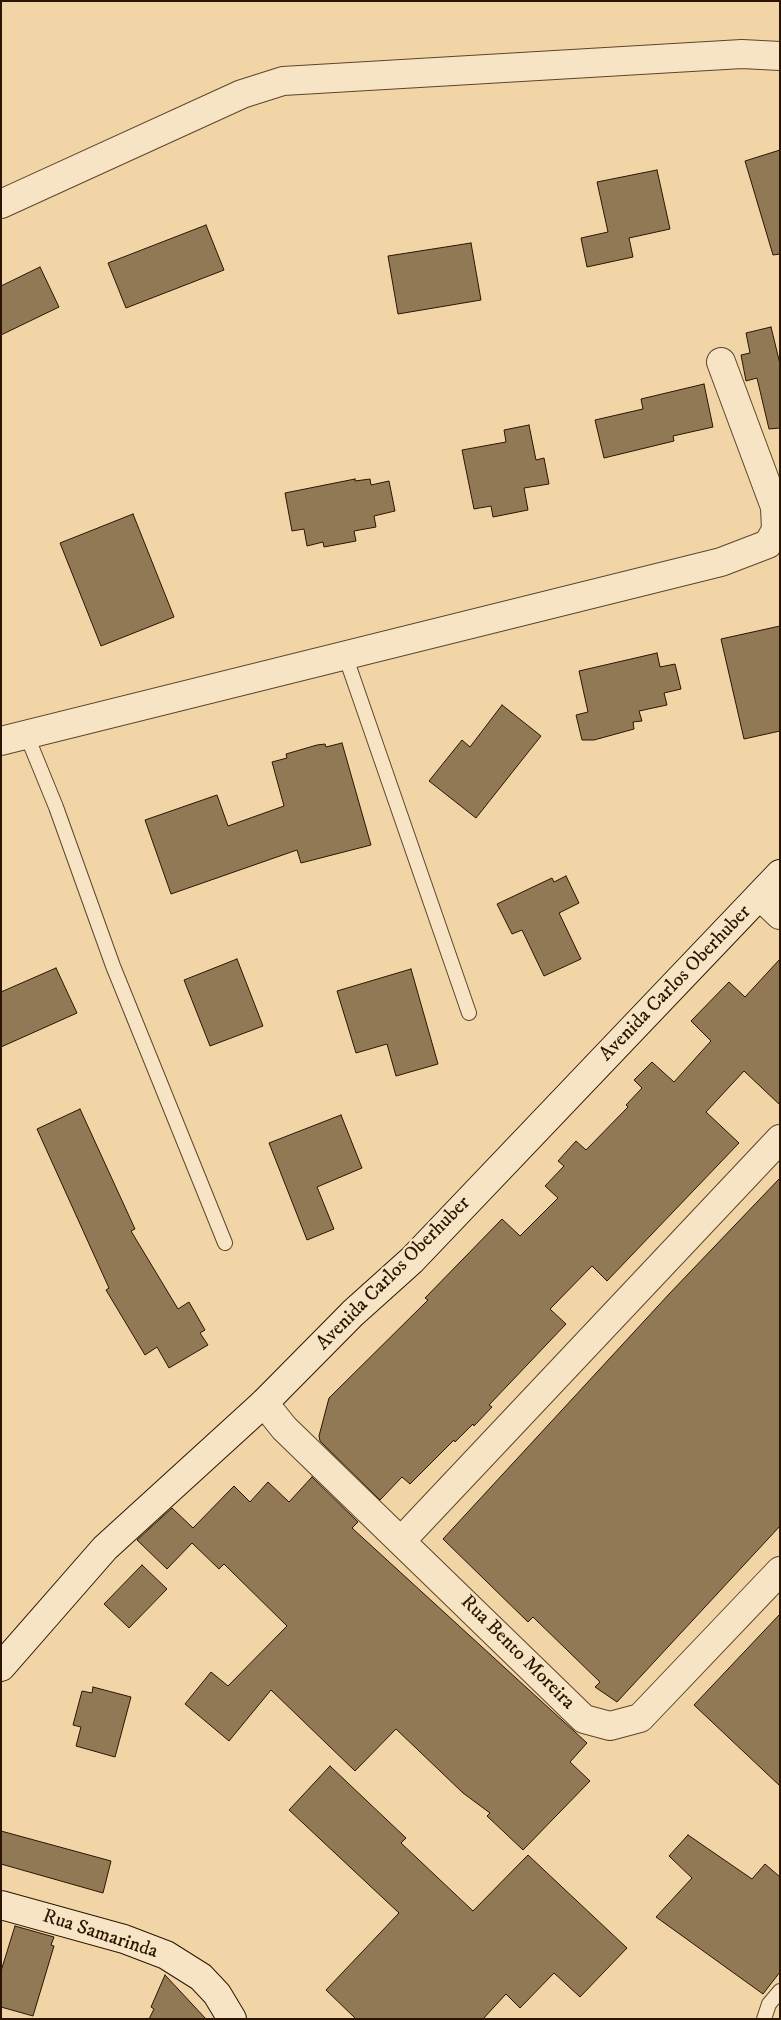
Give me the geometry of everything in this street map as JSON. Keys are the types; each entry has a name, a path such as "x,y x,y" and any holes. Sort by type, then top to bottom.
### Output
{"street":[{"path":"1,204 242,94 283,81 742,54 780,56"},
{"path":"1,741 721,562 768,544 776,530 775,507 721,362"},
{"name":"Avenida Carlos Oberhuber","path":"1,1667 106,1548 264,1403 353,1313 412,1260 780,874"},
{"path":"760,896 780,915"},
{"path":"402,1540 780,1139"},
{"name":"Rua Bento Moreira","path":"264,1403 284,1428 402,1540 584,1719 610,1726 640,1718 780,1570"},
{"name":"Rua Samarinda","path":"1,1904 124,1939 166,1955 201,1977 218,1994 232,2019"}],"lane":[{"path":"345,655 469,1013"},
{"path":"27,736 56,807 112,966 225,1243"},
{"path":"764,2019 770,2004 780,1991"}],"building":[{"path":"780,150 780,254 773,255 745,161"},
{"path":"657,170 670,229 629,238 633,257 587,267 581,238 608,232 597,182"},
{"path":"206,225 224,270 126,308 108,263"},
{"path":"471,243 481,300 398,314 388,256"},
{"path":"40,267 59,307 1,335 1,286"},
{"path":"771,327 780,364 780,428 769,429 757,378 746,381 741,355 750,353 746,333"},
{"path":"704,384 713,427 673,436 674,441 604,458 595,420 643,409 641,399"},
{"path":"529,425 536,460 544,458 549,484 524,488 528,510 493,517 491,506 474,509 462,450 506,442 504,430"},
{"path":"355,479 355,481 370,479 371,485 389,481 395,511 374,516 376,527 354,531 356,541 324,547 323,542 307,546 304,529 292,531 285,493"},
{"path":"133,514 174,617 101,646 60,543"},
{"path":"780,626 780,731 744,739 721,639"},
{"path":"657,653 660,667 675,664 681,689 664,693 667,705 639,711 642,721 633,722 634,729 594,740 582,740 576,715 588,712 579,671"},
{"path":"502,705 541,736 476,818 429,781 462,740 470,747"},
{"path":"342,743 371,845 301,863 297,850 171,894 145,820 217,795 228,826 284,806 272,762 287,758 286,754 317,745 325,744 326,747"},
{"path":"566,876 579,903 559,913 581,959 544,976 522,930 512,934 497,904 552,878 554,882"},
{"path":"237,959 263,1026 210,1046 184,980"},
{"path":"780,959 780,1105 744,1071 706,1112 739,1143 607,1281 592,1266 550,1309 566,1324 489,1405 492,1407 474,1426 473,1424 455,1442 454,1440 410,1484 402,1477 380,1500 320,1441 319,1436 329,1398 428,1300 425,1298 502,1219 520,1236 558,1198 545,1186 564,1166 558,1161 576,1141 586,1150 628,1107 626,1105 642,1088 634,1080 652,1062 674,1082 711,1041 691,1021 729,982 745,997"},
{"path":"56,968 77,1013 1,1047 1,992"},
{"path":"411,969 438,1064 396,1076 387,1044 356,1053 337,991"},
{"path":"80,1109 135,1229 131,1231 178,1309 189,1302 205,1330 200,1333 208,1345 169,1368 157,1347 145,1355 106,1290 109,1288 37,1129"},
{"path":"341,1115 362,1168 317,1187 334,1229 307,1240 269,1143"},
{"path":"780,1178 780,1526 617,1702 595,1687 600,1682 533,1617 528,1622 443,1539 670,1293"},
{"path":"312,1477 358,1522 352,1528 587,1743 570,1762 590,1781 523,1850 487,1816 490,1813 463,1793 396,1729 355,1771 271,1690 229,1741 185,1704 211,1672 228,1686 287,1626 224,1564 219,1569 192,1543 167,1569 137,1540 172,1508 193,1528 234,1486 250,1502 268,1482 289,1502"},
{"path":"142,1565 167,1589 129,1628 104,1604"},
{"path":"780,1614 780,1786 694,1705"},
{"path":"93,1687 131,1697 115,1757 76,1746 81,1727 73,1725 82,1691 92,1693"},
{"path":"330,1766 406,1838 401,1843 473,1911 528,1855 627,1948 580,1997 554,1973 520,2008 506,1994 483,2019 356,2019 326,1990 399,1913 289,1810"},
{"path":"1,1831 111,1861 103,1893 1,1864"},
{"path":"688,1835 752,1879 765,1864 780,1877 780,1972 763,1994 656,1917 692,1878 669,1856"},
{"path":"15,1926 54,1937 51,1945 54,1946 33,2016 1,2007 1,1971"},
{"path":"165,1975 206,2019 149,2019 154,2009 151,2007"}]}
